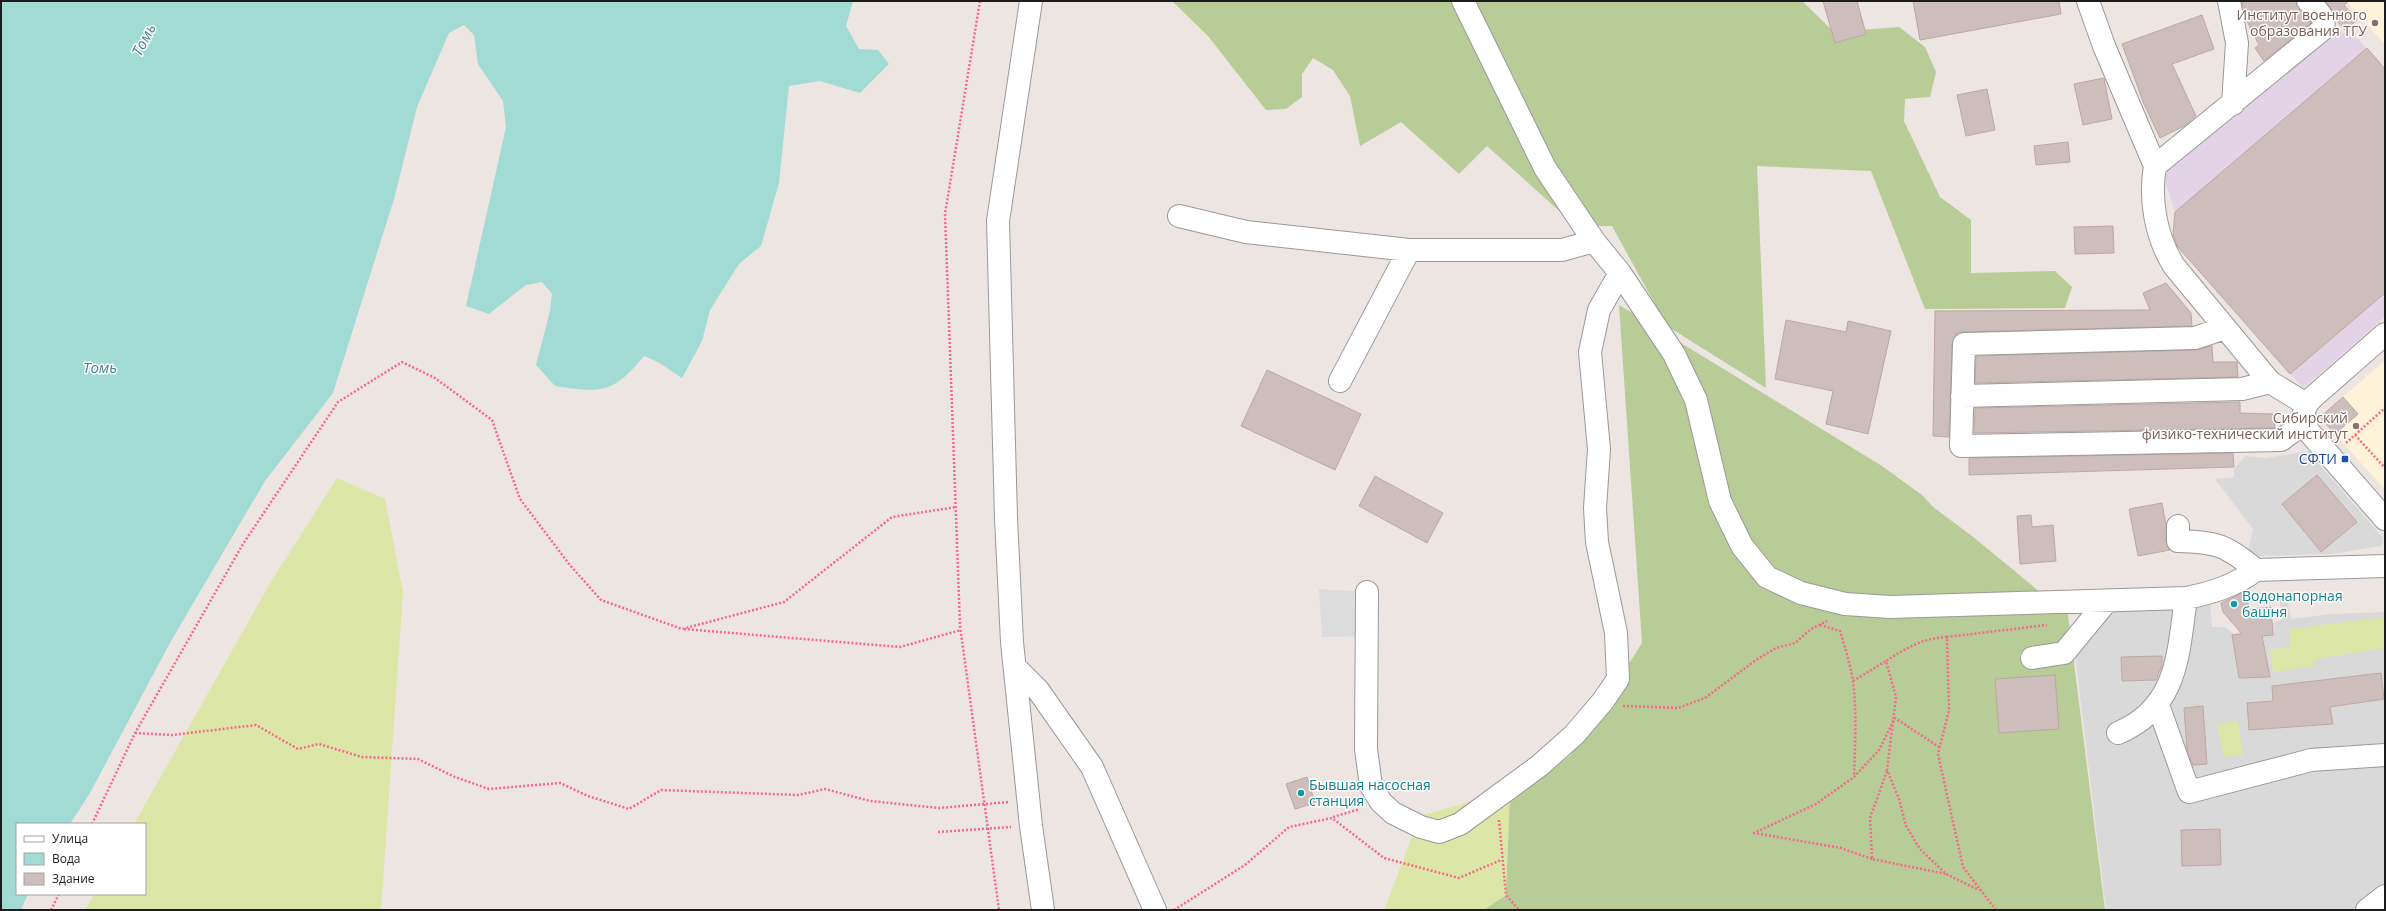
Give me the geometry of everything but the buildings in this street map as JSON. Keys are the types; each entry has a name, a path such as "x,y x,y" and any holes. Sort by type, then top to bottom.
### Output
{"street":[{"path":"1031,1 998,221 1006,518 1015,667 1030,801 1031,826 1043,910"},
{"path":"1463,1 1545,168 1594,242 1620,273 1674,354 1696,400 1720,501 1742,546 1767,577 1801,593 1845,604 1890,606 2106,602 2186,598 2226,588 2241,581 2256,570 2385,566"},
{"path":"2088,1 2104,46 2155,166 2153,178 2157,229 2165,252 2174,266 2270,382 2305,414 2330,457 2385,519"},
{"path":"2229,1 2237,43 2234,104"},
{"path":"2155,166 2234,104 2323,29 2324,23 2322,16 2308,1"},
{"path":"1179,216 1246,232 1409,250 1562,250 1594,242"},
{"path":"1340,381 1409,250"},
{"path":"1367,592 1366,749 1371,786 1380,802 1393,813 1421,827 1439,832 1460,824 1539,766 1574,735 1603,701 1618,679 1616,633 1597,542 1596,508 1599,449 1590,352 1599,310 1620,273"},
{"path":"2225,328 2195,338 1964,344 1961,446 2281,440 2385,334"},
{"path":"1962,396 2242,389 2270,382"},
{"path":"2178,526 2178,541 2213,543 2240,557 2256,570"},
{"path":"2118,733 2130,728 2158,705 2169,686 2177,663 2186,598"},
{"path":"2032,658 2064,653 2106,602"},
{"path":"1015,667 1038,690 1092,767 1155,910"},
{"path":"2158,705 2189,792 2311,760 2385,755"},
{"path":"2368,910 2385,896"}],"path":[{"path":"980,1 945,214 961,630 998,910"},
{"path":"92,823 135,733 243,544 338,402 402,362 435,378 492,420 520,499 568,564 601,600 682,629 900,647 961,630"},
{"path":"2330,457 2385,408"},
{"path":"2355,435 2385,468"},
{"path":"682,629 784,602 892,517 956,507"},
{"path":"1603,701 1611,706 1678,708 1705,698 1742,672 1756,660 1776,648 1795,643 1831,619 1845,604"},
{"path":"1853,681 1907,647 1929,638 2053,624"},
{"path":"1820,625 1840,631 1853,681 1856,725 1854,777"},
{"path":"1947,637 1949,710 1938,754 1963,866 1996,910"},
{"path":"1872,859 1870,818 1887,770 1895,718 1896,697 1886,661"},
{"path":"1895,718 1940,747"},
{"path":"1895,718 1880,750 1854,777 1816,804 1754,833 1841,848 1872,859 1946,874 1980,890"},
{"path":"135,733 172,735 256,725 298,749 318,744 362,757 418,759 455,777 489,789 560,783 588,796 629,809 660,790 798,795 825,789 870,801 939,808 1030,801"},
{"path":"1887,770 1899,799 1906,826 1920,849 1946,874"},
{"path":"1498,796 1506,895 1519,910"},
{"path":"1174,910 1245,866 1289,827 1332,818 1380,802"},
{"path":"1332,818 1384,858 1459,878 1502,860"},
{"path":"938,832 1031,826"},
{"path":"51,910 58,895"}],"shaded area":[{"name":"Институт военного образования ТГУ","path":"2346,1 2385,1 2385,45"},
{"path":"2336,32 2348,34 2358,39 2385,69 2385,317 2303,388 2172,240 2175,212 2162,172 2326,36"},
{"name":"Сибирский физико-технический институт","path":"2385,360 2385,490 2320,417"},
{"path":"2308,451 2383,538 2381,546 2332,554 2254,556 2248,554 2253,529 2215,479 2234,477 2234,469 2245,456 2266,458"},
{"path":"1319,589 1367,592 1367,636 1322,637"},
{"path":"2287,596 2291,619 2331,614 2385,612 2385,910 2106,910 2074,647 2108,606 2210,598 2212,627 2225,627 2234,634 2282,620 2279,597"}],"green space":[{"path":"1172,1 1802,1 1834,32 1899,27 1925,47 1936,72 1930,97 1905,99 1904,121 1940,197 1971,220 1971,273 2055,271 2072,287 2065,308 1925,309 1871,171 1757,166 1766,388 1667,326 1612,226 1576,226 1487,146 1459,174 1401,122 1360,146 1350,96 1333,70 1313,58 1302,74 1302,97 1286,109 1266,110 1208,36"},
{"path":"1619,305 1882,466 1922,495 1933,507 1972,536 2068,615 2105,910 1484,910 1506,895 1510,796 1570,756 1642,643"},
{"path":"337,478 385,499 403,592 381,910 85,910 93,895 146,895 146,823 135,823 272,580"},
{"path":"2385,617 2385,648 2315,659 2315,666 2273,672 2270,650 2290,647 2289,629"},
{"path":"2238,721 2243,755 2224,757 2217,724"},
{"path":"1589,726 1653,910 1384,910 1420,816 1527,785"}],"water":[{"name":"Томь","path":"1,1 853,1 846,26 859,49 878,50 889,64 860,93 820,81 789,86 779,183 761,246 739,264 710,310 702,341 682,378 658,362 644,356 623,378 605,388 595,390 555,386 536,365 550,311 552,294 542,282 526,285 489,314 466,306 506,127 503,101 478,64 474,35 464,25 449,33 417,107 394,199 333,393 265,481 171,641 90,793 71,823 16,823 16,895 28,895 21,910 1,910"}],"place":[{"name":"Институт военного образования ТГУ","path":"2375,23"},
{"name":"Сибирский физико-технический институт","path":"2356,426"},
{"name":"СФТИ","path":"2345,459"},
{"name":"Водонапорная башня","path":"2234,604"},
{"name":"Бывшая насосная станция","path":"1301,793"}]}
